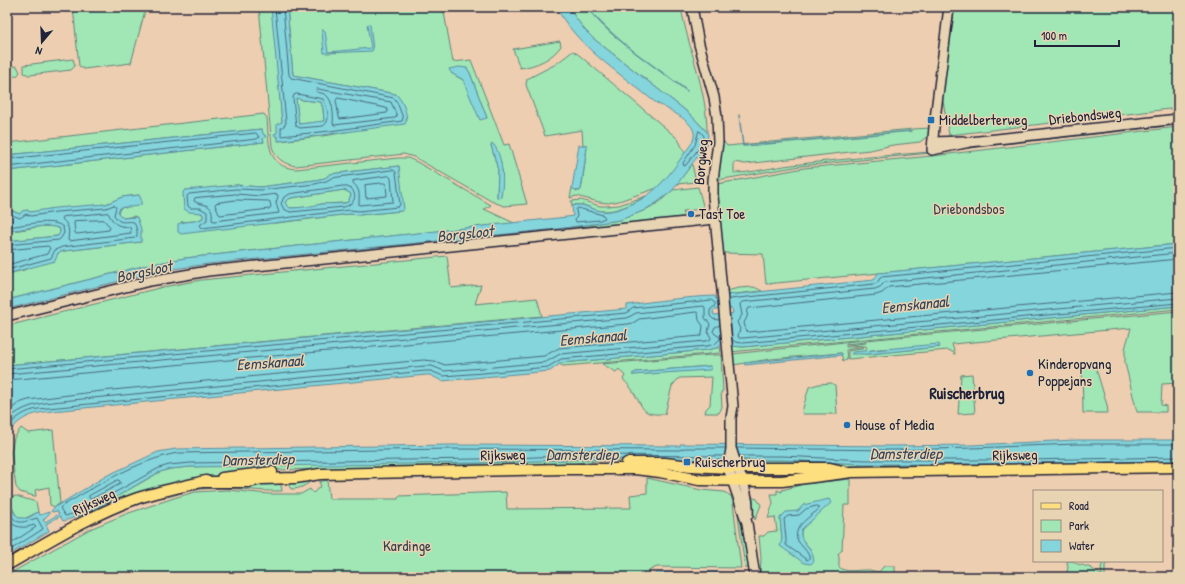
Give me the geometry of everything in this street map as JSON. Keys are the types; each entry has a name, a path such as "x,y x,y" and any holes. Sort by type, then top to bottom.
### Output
{"main road":[{"name":"Rijksweg","path":"7,565 101,514 138,498 201,482 239,475 291,471 559,466 602,463 665,463 691,466 732,464 830,468 852,472"},
{"name":"Rijksweg","path":"201,482 249,482 262,479 295,478 320,474 556,469 632,469 660,472 699,480 738,481 782,480 852,472 1178,467"},
{"path":"621,475 632,469"}],"street":[{"name":"Borgweg","path":"692,7 699,44 714,97 717,117 718,142 712,184 733,407 731,418 732,464"},
{"name":"Driebondsweg","path":"949,7 933,146 961,145 970,142 1178,119"},
{"path":"7,316 150,281 208,271 715,218"},
{"path":"732,464 738,481 747,523 755,577"}],"green space":[{"path":"73,7 146,7 131,63 84,69 79,66"},
{"path":"259,7 271,7 273,16 282,122 278,137 279,141 330,135 407,120 400,100 396,94 293,75 287,7 443,7 453,62 471,60 504,145 509,144 527,204 504,206 491,201 414,157 404,154 296,166 288,164 278,158 272,147","holes":["467,68 470,73 487,118 463,80 451,73","491,145 502,170 501,197 497,197 498,170"]},
{"path":"568,7 681,7 701,85 707,132 690,114 594,39 584,29"},
{"path":"955,7 1178,7 1178,108 949,135 942,95"},
{"path":"560,41 561,46 553,55 538,64 520,68 513,49"},
{"path":"573,51 678,139 685,153 673,171 657,188 619,201 608,203 576,196 570,198 572,188 580,191 582,185 587,145 583,145 582,130 545,136 526,85 527,79 556,64"},
{"path":"73,59 75,66 71,70 29,75 24,73 24,65"},
{"path":"17,66 20,72 17,76 7,77 7,67"},
{"path":"296,97 303,100 321,102 324,121 298,124"},
{"path":"264,114 267,118 271,151 274,158 286,167 296,169 408,158 491,205 484,209 514,223 185,258 143,266 7,300 7,274 24,270 64,251 141,242 135,216 123,218 118,213 120,208 126,208 139,195 122,197 106,204 30,212 27,210 20,214 7,209 7,171 264,142 263,138 266,136 262,134 261,129 7,155 7,143","holes":["399,166 401,211 359,215 350,214 277,223 181,222 196,221 203,218 203,215 199,212 184,207 183,196 236,185 260,187 315,180 325,178 330,174"]},
{"path":"1178,122 1178,125 934,153 967,146"},
{"name":"Driebondsbos","path":"1178,127 1178,244 766,284 763,254 723,253 717,203 717,184 804,168 932,156"},
{"path":"931,128 929,135 920,142 893,145 870,150 745,164 734,162 734,173 826,161 930,153 801,166 717,180 722,139 727,146"},
{"path":"692,164 696,182 677,184"},
{"path":"698,187 704,209 683,211 684,217 615,225 570,227 620,220 658,203 673,190"},
{"path":"344,190 351,195 348,202 321,204 313,207 289,208 285,203 291,198"},
{"path":"646,196 625,206 608,211 602,211 580,205 572,206 571,201 581,200 600,206 606,206 619,205"},
{"path":"43,226 57,227 60,229 60,233 58,236 7,241 7,231"},
{"path":"447,256 451,288 481,285 475,304 537,298 542,316 7,365 7,326 163,287 201,280"},
{"path":"754,287 762,291 726,295 726,291"},
{"path":"1178,306 1178,309 730,352 731,346 743,347"},
{"path":"1178,311 1178,383 1162,384 1161,405 1166,406 1166,412 1137,412 1125,363 1125,349 1131,328 952,344 955,354 948,350 848,359 848,351 867,348 866,346 847,345 866,343 866,340","holes":["939,347 869,354 852,353 879,349"]},
{"path":"864,340 865,342 846,344 846,347 864,347 846,350 847,359 843,361 841,353 771,359 733,365 732,354"},
{"path":"720,347 721,353 563,366 559,364 708,350"},
{"path":"721,355 723,391 721,392 722,407 719,413 705,413 706,409 710,405 712,377 679,378 672,386 665,414 648,413 643,408 632,389 623,379 625,376 619,369 616,372 602,364","holes":["710,366 711,369 632,375 636,372"]},
{"path":"1094,362 1108,413 1083,413 1082,363"},
{"path":"972,374 975,413 958,414 961,375"},
{"path":"831,383 835,385 837,414 803,414 802,412 809,387"},
{"path":"21,428 28,433 53,430 60,503 55,507 50,505 49,487 35,490 36,496 34,496 20,492 16,487 11,452 14,438"},
{"path":"594,459 719,460 717,462 595,461 570,464 274,470 231,474 200,479 73,518 107,502 160,472 170,469 238,465 479,463"},
{"path":"739,460 782,460 864,464 918,464 918,467 746,464"},
{"name":"Kardinge","path":"647,478 701,490 724,492 731,496 741,568 657,567 650,570 647,577 7,577 7,575 90,529 126,514 195,492 227,490 269,494 301,494 310,489 313,493 321,486 319,482 327,480 329,499 398,499 399,496 506,492 507,509 631,508 630,495 647,493"},
{"path":"314,479 306,485 298,488 291,489 288,484 289,482"},
{"path":"850,479 850,505 844,505 842,550 838,554 839,567 848,571 867,570 879,572 884,566 895,566 895,573 877,577 760,577 761,557 759,536 764,536 768,532 777,531 775,517 768,518 773,503 771,494 777,494 777,490 782,492 782,490 804,484","holes":["801,509 801,538 811,550 781,546 782,539 780,518 783,515"]},
{"path":"278,482 281,485 282,491 213,488 189,491 169,497 163,497 165,494 200,486"},
{"path":"16,496 36,502 38,512 24,519 17,517 7,498"},
{"path":"751,497 757,499 761,505 755,520"},
{"path":"736,499 741,510 750,568 745,568"},
{"path":"1067,562 1074,562 1090,568 1102,576 1101,568 1103,562 1110,562 1105,565 1105,577 1066,575 1068,568"}],"water":[{"path":"271,7 287,7 293,75 396,94 403,104 407,117 405,124 278,141 278,137 274,134 277,133 277,124 282,122","holes":["296,98 321,102 324,121 299,124"]},
{"name":"Borgsloot","path":"556,7 568,7 584,29 594,39 690,114 707,132 708,136 706,145 672,191 643,211 620,220 557,229 208,264 160,271 7,309 7,300 143,266 185,258 567,217 573,216 572,206 576,205 583,205 601,211 609,211 623,208 644,198 663,181 674,168 691,144 694,138 694,132 682,117 651,99 586,46 565,21"},
{"path":"368,24 370,25 372,51 324,53 323,29 325,31 328,52 371,48"},
{"path":"459,67 467,68 470,73 487,118 480,120 463,80 453,74 449,69"},
{"path":"262,129 263,134 266,136 263,139 264,142 7,171 7,155"},
{"path":"492,143 496,147 501,161 503,178 502,193 500,198 497,197 498,170 491,145"},
{"path":"579,145 587,145 587,147 581,190 577,191 572,188"},
{"path":"399,166 404,209 401,211 359,215 350,214 181,234 178,232 178,224 203,218 202,213 189,212 184,209 183,192 185,190 236,185 260,187 315,180 325,178 330,174","holes":["344,190 351,195 348,202 342,203 290,208 285,203 291,198"]},
{"path":"139,195 141,205 120,208 118,213 123,218 137,217 141,229 141,242 64,251 58,253 55,261 7,274 7,241 58,236 60,229 42,226 7,231 7,209 20,214 22,211 27,210 30,212 55,208 106,204 122,197"},
{"name":"Eemskanaal","path":"1178,244 1178,306 743,347 731,346 730,343 720,344 720,347 708,350 561,363 550,371 442,381 430,375 426,375 44,412 27,417 19,422 7,437 7,365 627,309 627,305 693,297 715,296 716,299 726,298 726,295 874,280 878,273","holes":["732,309 733,313 731,314 714,315 713,311"]},
{"path":"940,345 939,347 869,354 851,354 853,352"},
{"path":"842,353 842,355 745,365 744,363"},
{"path":"710,366 712,368 709,370 632,374 636,372"},
{"name":"Damsterdiep","path":"1076,440 1178,440 1178,461 1026,464 864,464 782,460 594,459 479,463 190,467 170,469 160,472 100,506 75,517 63,521 60,516 46,524 49,531 7,556 7,499 15,514 20,518 28,518 38,512 40,515 49,512 43,520 45,522 59,514 57,511 51,511 55,507 106,476 158,452 176,449 451,445 680,446 680,444 893,446 971,445"},
{"path":"829,499 831,503 802,529 801,537 811,550 814,561 811,564 804,563 780,546 782,539 780,518 786,512 798,511 803,505"},
{"path":"657,573 739,573 739,577 652,577"}],"waterway":[{"path":"587,7 608,30 634,52 687,91"},
{"path":"739,115 743,146 911,131"}],"place":[{"name":"Middelberterweg","path":"931,120"},
{"name":"Tast Toe","path":"691,214"},
{"name":"Kinderopvang Poppejans","path":"1030,373"},
{"name":"House of Media","path":"847,425"},
{"name":"Ruischerbrug","path":"687,462"}],"district":[{"name":"Ruischerbrug","path":"967,393"}]}
